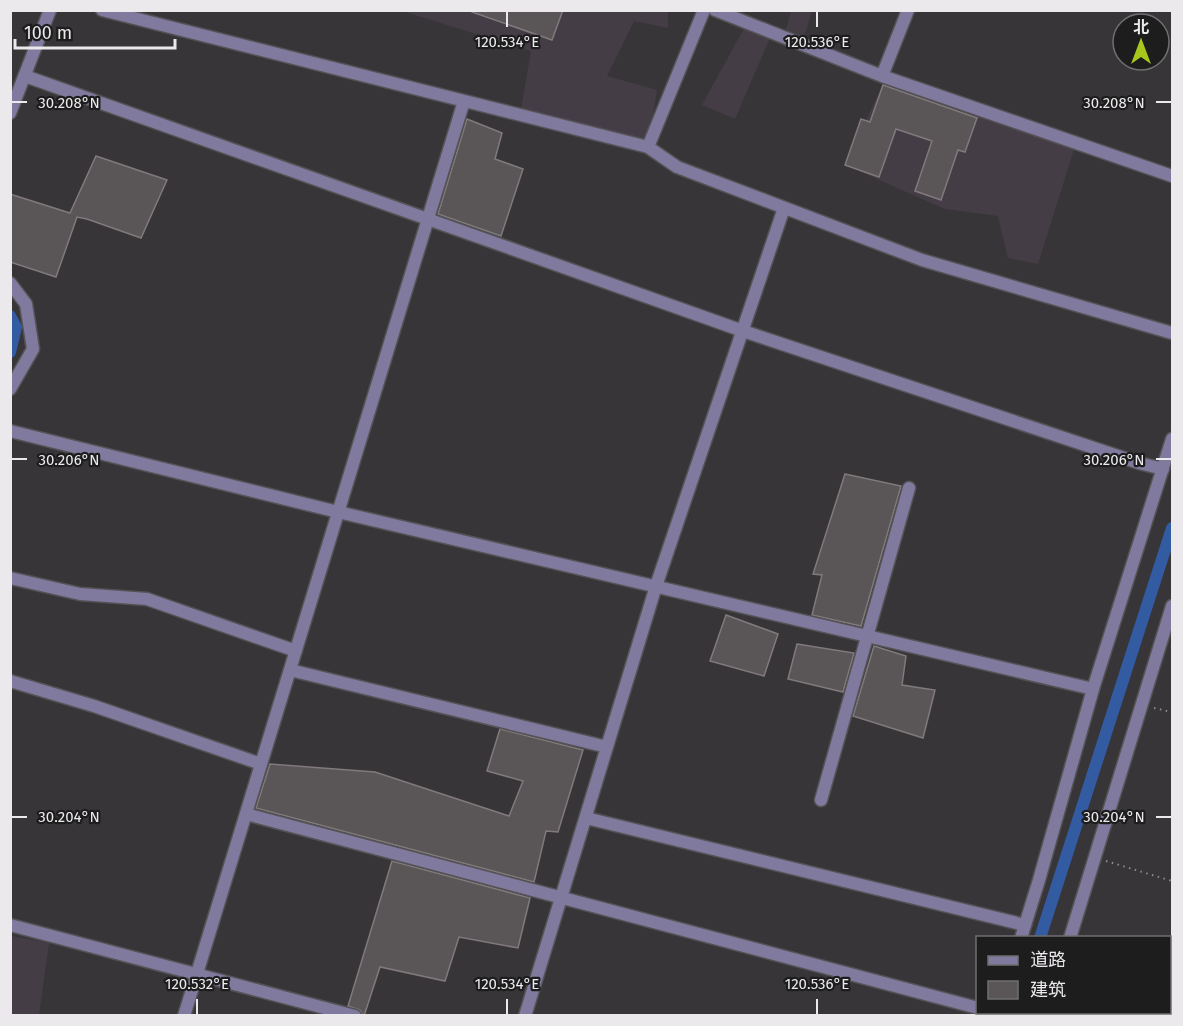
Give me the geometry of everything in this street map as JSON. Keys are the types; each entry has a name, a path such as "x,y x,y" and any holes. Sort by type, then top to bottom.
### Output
{"street":[{"path":"10,112 50,10"},
{"path":"102,10 648,147 677,167 922,260 1173,333"},
{"path":"648,147 704,10"},
{"path":"715,10 882,76 1173,176"},
{"path":"882,76 908,10"},
{"path":"25,76 743,331 1163,470"},
{"path":"184,1016 464,101"},
{"path":"525,1016 656,586 784,208"},
{"path":"10,283 26,304 33,349 10,389"},
{"path":"10,431 338,512 1094,689"},
{"path":"1022,936 1094,689 1173,439"},
{"path":"821,800 909,488"},
{"path":"10,578 80,594 147,599 296,651"},
{"path":"1071,936 1173,606"},
{"path":"290,670 607,747"},
{"path":"10,681 94,706 261,764"},
{"path":"246,814 976,1007"},
{"path":"586,818 1025,925"},
{"path":"10,925 355,1016"}],"path":[{"path":"1142,705 1173,712"},
{"path":"1095,858 1173,881"}],"shaded area":[{"path":"402,11 668,11 668,28 634,21 607,76 657,90 648,147 520,115 531,51"},
{"path":"791,11 812,11 802,44 784,37"},
{"path":"747,23 772,33 735,119 702,105"},
{"path":"883,84 1076,143 1038,264 1008,258 998,216 945,209 845,165"},
{"path":"12,936 49,943 39,1015 11,1015 10,942"}],"building":[{"path":"472,10 563,10 552,40 472,12"},
{"path":"883,85 977,118 965,152 958,150 941,200 915,191 932,141 896,129 879,177 845,165 861,119 870,122"},
{"path":"467,119 502,133 495,159 523,169 501,236 438,214"},
{"path":"96,156 167,180 141,238 77,217 56,277 10,262 10,194 70,213"},
{"path":"845,474 901,486 861,626 812,615 822,575 813,574"},
{"path":"726,615 778,634 764,676 710,661"},
{"path":"797,644 854,653 843,692 788,679"},
{"path":"874,646 906,656 902,685 935,690 923,738 853,716"},
{"path":"500,729 583,750 558,832 546,831 534,882 256,808 270,764 375,772 509,816 523,781 487,771"},
{"path":"392,861 530,898 518,948 459,937 445,981 380,967 363,1016 360,1010 348,1006"}],"waterway":[{"path":"10,316 16,327 10,352"},
{"path":"1041,936 1172,528"}]}
